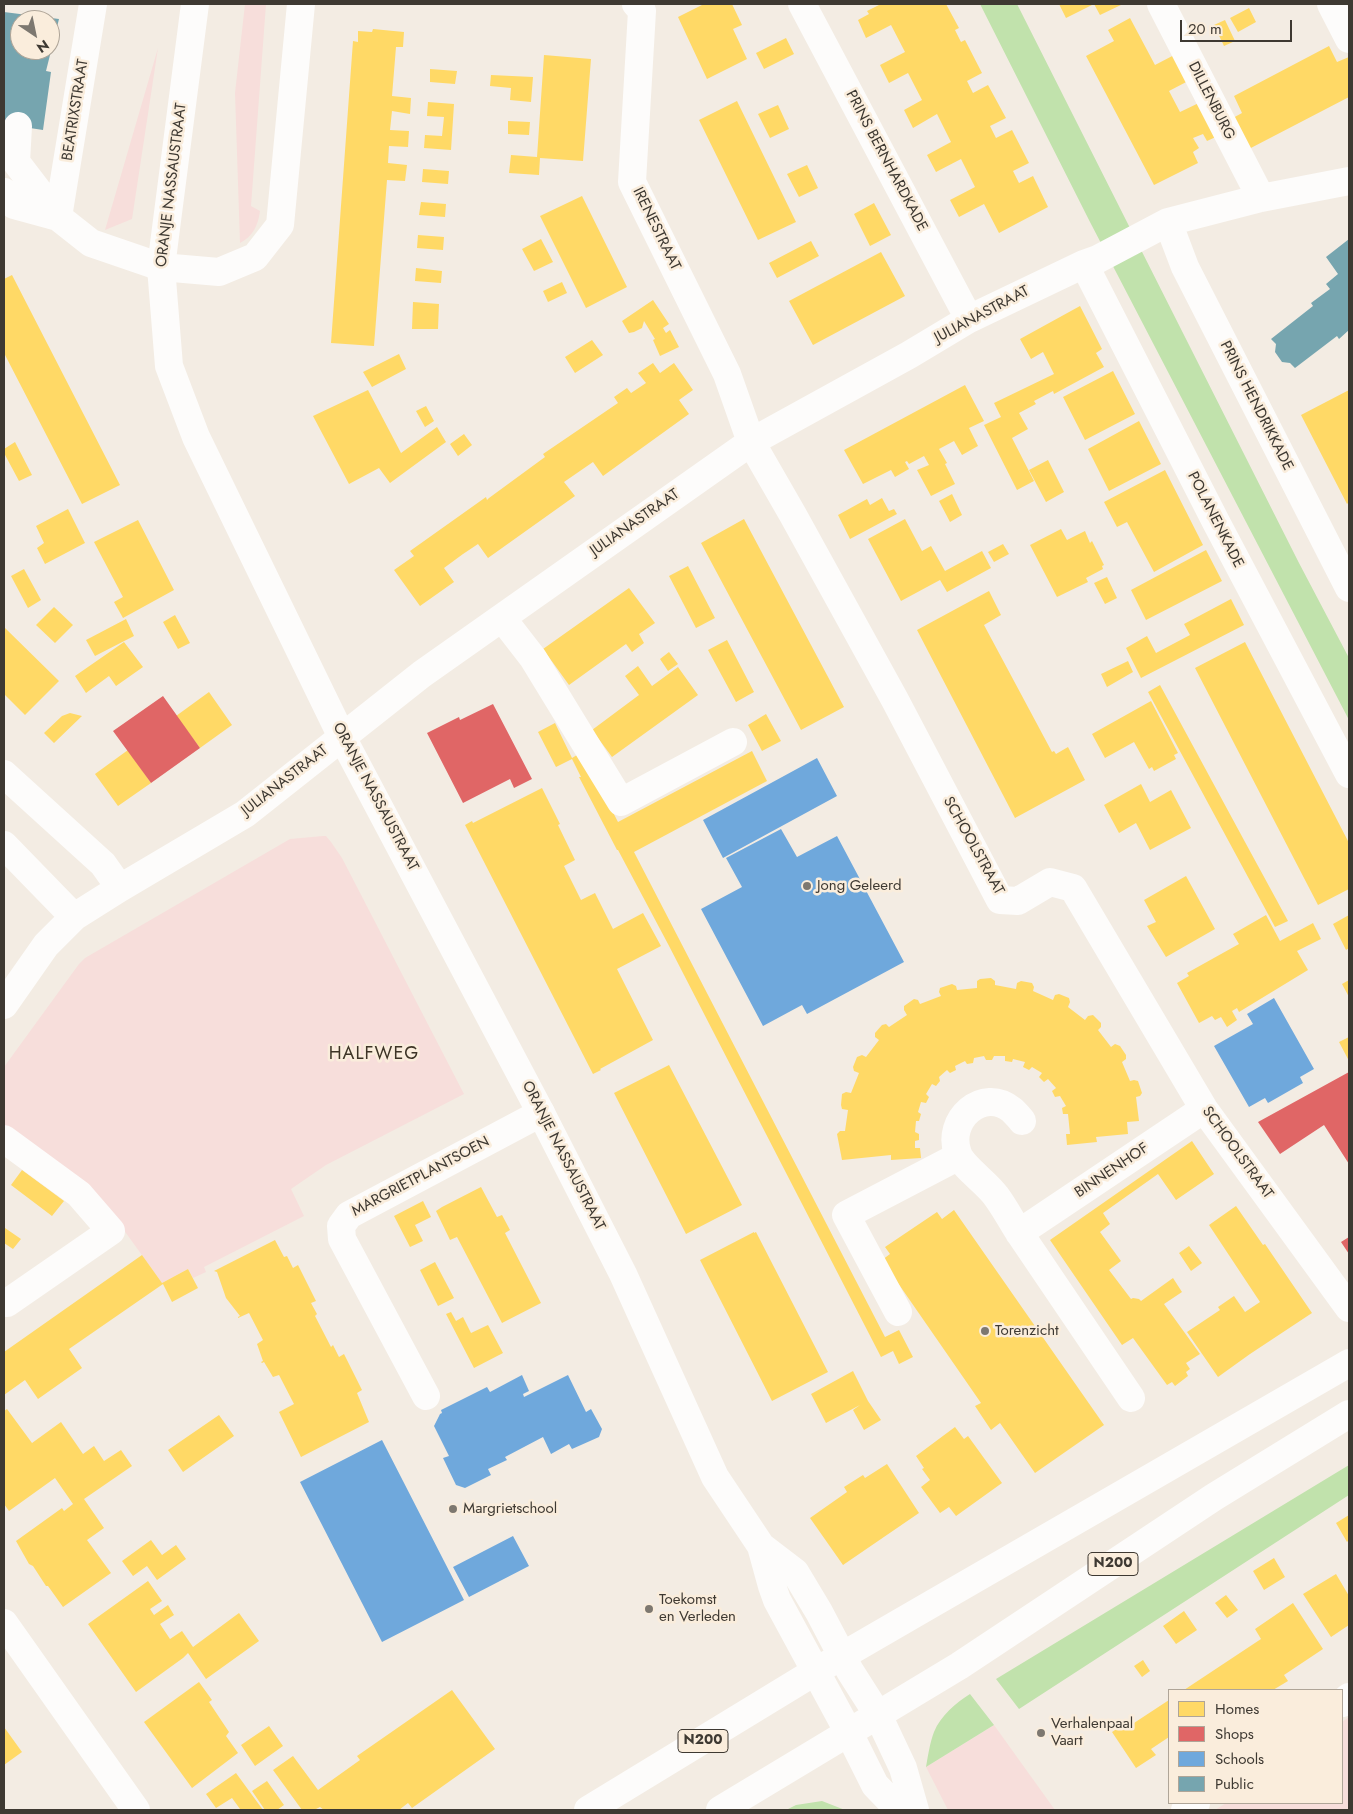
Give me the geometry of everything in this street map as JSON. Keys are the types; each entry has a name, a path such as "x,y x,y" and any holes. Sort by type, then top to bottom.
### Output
{"street":[{"name":"BEATRIXSTRAAT","path":"58,217 93,4"},
{"name":"ORANJE NASSAUSTRAAT","path":"196,4 161,267 169,366 196,437 342,736 624,1274 715,1477 761,1546 774,1593 850,1732 875,1785 899,1810"},
{"path":"18,126 16,162 58,217 91,243 161,267 219,272 255,256 280,225 301,4"},
{"name":"IRENESTRAAT","path":"636,4 642,11 632,182 727,374 750,442"},
{"name":"PRINS BERNHARDKADE","path":"802,4 969,319"},
{"name":"DILLENBURG","path":"1161,4 1261,198"},
{"path":"1331,4 1349,39"},
{"name":"JULIANASTRAAT","path":"4,1005 46,945 74,917 245,814 422,674 750,442 909,355 969,319 1158,227 1261,198 1349,181"},
{"path":"4,192 14,205 58,217"},
{"name":"PRINS HENDRIKKADE","path":"1158,227 1185,267 1349,588"},
{"name":"POLANENKADE","path":"1091,261 1212,514 1349,774"},
{"name":"SCHOOLSTRAAT","path":"750,442 793,514 1000,900 1018,901 1050,882 1073,888 1204,1109 1349,1308"},
{"path":"502,618 532,658 621,802 733,742"},
{"path":"4,774 103,864 120,888"},
{"path":"4,845 74,917"},
{"path":"1022,1121 1011,1109 996,1103 980,1104 966,1112 957,1125 954,1140 959,1156 995,1194 1019,1233 1131,1398"},
{"name":"BINNENHOF","path":"1019,1233 1204,1109"},
{"name":"MARGRIETPLANTSOEN","path":"426,1396 342,1239 342,1226 348,1215 541,1113"},
{"path":"4,1139 79,1194 111,1231 7,1302"},
{"path":"898,1312 846,1215 959,1156"},
{"name":"N200","path":"588,1810 816,1671 1349,1363"},
{"name":"N200","path":"720,1810 959,1666 1214,1497 1349,1414"},
{"name":"ORANJE NASSAUSTRAAT","path":"761,1546 795,1572 819,1612 842,1656 878,1716 903,1768 915,1810"},
{"path":"5,1626 136,1810"}],"shaded area":[{"path":"245,4 266,4 251,206 260,211 254,230 240,243 235,93"},
{"path":"980,4 1017,4 1299,563 1349,658 1349,720 1090,222"},
{"path":"158,48 132,219 105,230"},
{"path":"326,836 342,858 464,1094 326,1165 291,1189 304,1216 204,1267 206,1272 193,1278 188,1269 162,1283 113,1215 4,1129 4,1067 85,958 290,839"},
{"path":"1349,1465 1349,1495 1019,1709 996,1679"},
{"path":"970,1694 994,1725 926,1767 931,1740 937,1726 949,1710"},
{"path":"1349,1717 1349,1810 1215,1810 1224,1804 1343,1804 1343,1721"},
{"path":"994,1725 1055,1810 948,1810 926,1767"},
{"path":"822,1801 845,1810 786,1810 796,1805"}],"building: Homes":[{"path":"704,4 732,4 742,25 733,29 747,59 707,79 678,17"},
{"path":"881,4 946,4 959,28 955,30 961,42 965,40 982,73 967,81 973,93 988,85 1006,118 990,126 996,138 1012,130 1029,163 1013,171 1019,183 1033,176 1048,207 999,233 984,204 959,217 950,200 975,187 961,159 936,172 927,155 951,142 937,114 913,128 904,110 922,100 908,73 889,83 880,65 905,52 891,25 866,38 858,20 869,14 867,11"},
{"path":"1059,4 1094,4 1066,18"},
{"path":"1094,4 1123,4 1100,15"},
{"path":"1249,8 1256,22 1238,32 1230,18"},
{"path":"1130,18 1155,65 1178,53 1192,79 1169,91 1180,112 1203,101 1220,135 1207,141 1203,134 1193,138 1199,148 1193,152 1198,163 1154,185 1086,56 1114,41 1108,30"},
{"path":"1225,20 1235,41 1224,46 1214,25"},
{"path":"373,29 404,32 403,47 396,47 392,96 411,98 410,114 392,111 390,130 409,131 408,147 389,146 388,163 407,165 405,181 387,180 374,346 331,343 353,41 358,42 358,31 372,32"},
{"path":"786,38 794,54 764,69 756,53"},
{"path":"1329,46 1337,62 1349,57 1349,97 1247,150 1231,119 1242,113 1234,96"},
{"path":"544,55 591,59 583,161 540,158 539,175 509,173 511,155 537,157"},
{"path":"430,69 457,71 455,84 430,82"},
{"path":"491,75 533,77 531,102 510,100 511,88 490,86"},
{"path":"737,101 796,222 758,240 699,120"},
{"path":"428,102 454,104 451,150 424,148 425,135 442,136 444,117 427,116"},
{"path":"778,105 789,129 770,138 758,114"},
{"path":"508,121 530,122 529,135 508,134"},
{"path":"807,165 818,188 799,197 787,174"},
{"path":"423,169 449,171 448,184 422,182"},
{"path":"582,196 627,287 586,308 540,216"},
{"path":"421,202 446,204 445,217 419,215"},
{"path":"874,203 891,235 870,246 854,214"},
{"path":"418,235 444,237 443,250 417,248"},
{"path":"541,239 553,262 534,271 522,249"},
{"path":"811,241 819,256 777,278 769,263"},
{"path":"881,252 905,296 813,345 789,301"},
{"path":"416,268 442,271 441,283 415,281"},
{"path":"12,275 120,485 82,504 4,353 4,279"},
{"path":"562,282 567,293 548,302 543,291"},
{"path":"653,300 669,324 663,328 666,333 670,330 679,347 660,356 653,340 655,339 644,321 642,328 629,333 622,321"},
{"path":"413,302 439,304 438,329 412,329"},
{"path":"1080,306 1102,349 1096,353 1104,367 1054,394 1053,391 1034,401 1036,404 1019,413 1028,429 1012,438 1034,481 1017,490 984,425 1001,417 994,403 1054,374 1043,352 1031,359 1020,339"},
{"path":"592,340 603,355 575,373 565,357"},
{"path":"399,354 406,369 372,387 363,372"},
{"path":"653,363 660,373 674,363 693,390 679,400 689,414 603,476 593,462 564,482 575,496 488,558 478,544 463,554 444,568 454,582 420,606 394,570 414,556 410,551 486,497 487,500 545,457 543,454 618,403 614,397 627,388 631,393 646,383 638,373"},
{"path":"1113,371 1135,414 1085,440 1063,397"},
{"path":"965,385 984,421 969,428 978,446 962,455 954,441 939,449 955,484 931,496 917,470 929,465 924,456 909,464 907,461 905,462 909,469 895,477 891,470 863,484 844,450"},
{"path":"368,390 401,453 437,427 446,442 390,483 379,468 349,484 313,416"},
{"path":"1349,390 1349,502 1347,504 1301,415"},
{"path":"426,406 434,421 425,427 416,411"},
{"path":"1139,421 1161,464 1109,491 1088,449"},
{"path":"464,434 472,445 458,456 450,444"},
{"path":"15,442 32,475 19,481 4,453 4,449"},
{"path":"1048,460 1064,492 1046,502 1029,470"},
{"path":"1165,470 1203,545 1154,572 1127,522 1117,527 1104,502"},
{"path":"952,494 962,515 950,522 939,501"},
{"path":"882,498 889,511 894,509 897,514 850,539 838,515 867,499 870,505"},
{"path":"68,509 85,543 45,564 37,548 44,543 36,526"},
{"path":"744,519 844,707 801,730 701,543"},
{"path":"905,519 922,551 931,546 945,571 982,551 991,568 947,592 940,580 901,601 868,539"},
{"path":"138,520 174,590 123,618 114,602 123,597 94,542"},
{"path":"1061,529 1067,540 1085,531 1104,565 1102,566 1103,569 1086,578 1088,582 1057,597 1030,545"},
{"path":"1003,544 1009,554 994,562 988,552"},
{"path":"1206,550 1222,581 1146,620 1131,590"},
{"path":"688,566 715,618 696,628 669,576"},
{"path":"24,569 41,600 28,608 11,576"},
{"path":"1107,577 1117,598 1105,604 1094,583"},
{"path":"629,588 655,623 639,634 644,643 632,652 626,644 569,685 543,649"},
{"path":"989,591 1001,615 984,625 1052,752 1054,751 1056,754 1068,747 1085,780 1015,818 917,630"},
{"path":"1231,599 1244,625 1141,678 1126,648 1147,636 1156,653 1190,635 1184,624"},
{"path":"54,607 73,625 55,643 36,625"},
{"path":"175,615 190,643 178,649 163,622"},
{"path":"126,619 134,636 95,656 86,640"},
{"path":"4,627 59,681 25,715 4,694"},
{"path":"727,640 754,692 736,702 708,650"},
{"path":"124,642 143,667 116,686 109,676 86,693 75,676"},
{"path":"1245,642 1349,843 1349,889 1318,905 1195,668"},
{"path":"669,652 678,664 668,671 660,659"},
{"path":"1128,661 1133,672 1107,687 1101,674"},
{"path":"638,666 652,686 678,667 698,695 612,757 592,730 639,695 625,676"},
{"path":"1160,685 1288,921 1275,927 1148,692"},
{"path":"209,692 232,725 200,748 176,716"},
{"path":"1151,701 1178,753 1174,755 1176,759 1154,771 1152,767 1149,769 1134,742 1105,758 1092,734"},
{"path":"70,713 82,716 54,743 44,733 62,716"},
{"path":"766,714 781,741 762,751 748,725"},
{"path":"555,723 572,758 582,752 618,822 752,751 767,781 634,852 885,1337 899,1330 913,1357 899,1364 893,1351 881,1357 668,944 579,777 581,777 572,759 556,767 538,732"},
{"path":"128,750 151,783 118,806 95,774"},
{"path":"1141,784 1150,802 1171,790 1191,828 1150,850 1136,823 1119,833 1104,805"},
{"path":"542,788 575,860 564,866 581,900 595,893 613,929 643,913 661,946 617,969 653,1040 593,1074 465,825 472,821 473,823"},
{"path":"1186,876 1215,929 1166,957 1147,926 1156,922 1144,900"},
{"path":"1266,915 1280,941 1313,923 1321,939 1297,951 1308,970 1239,1012 1237,1008 1232,1011 1237,1020 1227,1027 1221,1017 1215,1020 1212,1016 1199,1023 1177,983 1189,976 1187,973 1239,944 1233,934"},
{"path":"1349,915 1349,948 1346,950 1333,924"},
{"path":"991,978 995,981 995,985 1016,989 1017,983 1021,981 1032,983 1033,991 1053,1000 1055,995 1059,994 1069,998 1068,1007 1085,1020 1088,1016 1093,1015 1101,1023 1101,1027 1098,1030 1111,1047 1115,1044 1120,1046 1126,1055 1126,1059 1122,1062 1130,1081 1138,1081 1142,1093 1136,1097 1139,1121 1127,1122 1128,1134 1096,1137 1097,1142 1067,1145 1066,1134 1070,1134 1068,1114 1063,1114 1062,1108 1066,1106 1060,1096 1055,1097 1052,1091 1056,1088 1048,1079 1044,1082 1039,1077 1042,1073 1032,1067 1029,1070 1023,1067 1025,1062 1013,1059 1012,1062 1005,1061 1005,1056 994,1056 992,1060 986,1060 984,1056 974,1058 973,1063 967,1064 965,1061 955,1066 956,1070 950,1073 947,1070 939,1077 940,1081 936,1086 932,1084 926,1094 929,1097 926,1103 921,1102 918,1112 921,1114 919,1121 916,1121 915,1132 919,1134 919,1140 915,1141 915,1148 920,1148 921,1158 891,1160 891,1155 842,1160 837,1134 840,1131 845,1131 848,1110 842,1109 842,1094 846,1092 851,1093 859,1073 854,1071 853,1067 857,1057 862,1055 866,1057 879,1040 875,1037 875,1033 882,1025 886,1024 889,1027 907,1015 904,1006 914,999 918,1000 920,1004 941,996 940,988 952,984 956,986 957,990 977,988 977,981"},
{"path":"1349,980 1349,997 1342,984"},
{"path":"1349,1037 1349,1061 1339,1042"},
{"path":"669,1065 742,1205 686,1234 614,1093"},
{"path":"1192,1141 1214,1174 1176,1200 1158,1174 1103,1213 1110,1224 1100,1232 1121,1261 1109,1270 1131,1299 1139,1299 1141,1301 1173,1278 1182,1292 1164,1304 1200,1354 1186,1363 1190,1369 1186,1372 1188,1376 1175,1386 1172,1382 1167,1385 1133,1338 1122,1345 1050,1240"},
{"path":"22,1170 64,1201 52,1216 11,1185"},
{"path":"481,1187 497,1217 502,1215 510,1230 505,1233 541,1303 502,1323 457,1237 450,1240 436,1211"},
{"path":"423,1201 431,1217 415,1225 423,1241 410,1247 394,1216"},
{"path":"1236,1206 1263,1245 1265,1244 1312,1313 1218,1377 1187,1332 1220,1310 1218,1307 1234,1296 1245,1312 1260,1302 1209,1225"},
{"name":"Torenzicht","path":"954,1210 1104,1425 1035,1473 1000,1423 991,1430 975,1406 981,1403 882,1260 890,1254 885,1247 937,1212 942,1219"},
{"path":"5,1228 21,1239 13,1249 4,1243"},
{"path":"756,1232 828,1372 772,1401 700,1260"},
{"path":"275,1240 284,1257 287,1256 293,1268 298,1265 316,1301 311,1303 317,1314 315,1316 331,1347 333,1345 339,1357 344,1354 362,1390 357,1393 369,1422 301,1457 279,1412 294,1404 279,1375 273,1377 264,1362 261,1362 263,1361 257,1344 263,1340 249,1313 238,1318 240,1316 226,1298 217,1272 214,1271"},
{"path":"1189,1246 1202,1263 1191,1271 1179,1253"},
{"path":"142,1255 162,1283 188,1269 198,1288 172,1302 163,1284 69,1349 82,1368 38,1399 25,1380 4,1395 4,1352"},
{"path":"435,1262 454,1298 438,1306 420,1270"},
{"path":"451,1312 456,1321 463,1317 471,1333 488,1325 503,1353 474,1368 446,1314"},
{"path":"853,1371 868,1401 881,1420 864,1430 853,1410 860,1405 826,1423 811,1394"},
{"path":"7,1409 32,1443 61,1422 83,1454 94,1446 104,1461 121,1450 132,1466 84,1499 104,1528 87,1540 111,1573 63,1607 33,1566 29,1564 16,1541 62,1508 64,1511 73,1504 55,1478 9,1511 4,1504 4,1411"},
{"path":"219,1415 234,1436 183,1472 168,1450"},
{"path":"955,1427 964,1439 968,1436 1002,1483 956,1516 949,1507 940,1513 921,1487 930,1480 916,1456"},
{"path":"887,1464 919,1513 843,1565 810,1518 847,1492 844,1487 863,1475 865,1478"},
{"path":"1349,1515 1349,1540 1347,1542 1336,1523"},
{"path":"151,1540 162,1555 176,1545 186,1559 157,1580 147,1566 133,1576 122,1561"},
{"path":"1274,1558 1285,1577 1264,1590 1253,1571"},
{"path":"1336,1574 1349,1596 1349,1625 1331,1637 1303,1594"},
{"path":"148,1581 162,1601 150,1609 154,1615 168,1605 174,1615 160,1624 170,1639 182,1631 193,1647 239,1613 259,1641 206,1679 188,1653 136,1692 88,1624"},
{"path":"1226,1595 1238,1610 1227,1618 1215,1603"},
{"path":"1293,1603 1323,1649 1284,1675 1288,1681 1275,1689 1186,1689 1261,1639 1255,1629"},
{"path":"1184,1611 1197,1630 1176,1644 1163,1626"},
{"path":"1143,1660 1150,1671 1142,1677 1134,1666"},
{"path":"199,1682 212,1700 209,1702 229,1732 226,1736 238,1753 192,1788 144,1722"},
{"path":"452,1690 495,1749 412,1808 408,1803 399,1810 324,1810 320,1807 314,1810 302,1810 273,1770 293,1756 318,1790 360,1760 357,1756"},
{"path":"1168,1701 1168,1738 1151,1749 1156,1755 1136,1768 1112,1732 1132,1719 1134,1723"},
{"path":"269,1726 283,1746 255,1766 241,1745"},
{"path":"4,1727 22,1752 4,1765"},
{"path":"236,1773 263,1810 238,1810 240,1809 232,1798 216,1808 206,1794"},
{"path":"267,1781 284,1805 277,1810 265,1810 252,1791"}],"building: Shops":[{"path":"163,696 200,748 151,783 113,731"},
{"path":"493,704 532,779 514,788 510,779 463,803 427,733 459,717 460,720"},
{"path":"1349,1072 1349,1164 1324,1125 1280,1154 1258,1122"},
{"path":"1349,1237 1349,1254 1341,1242"}],"building: Schools":[{"path":"817,758 837,796 723,858 703,820"},
{"path":"781,829 797,857 837,836 904,962 807,1014 802,1005 763,1026 701,909 742,887 726,858"},
{"path":"1274,998 1314,1069 1300,1077 1303,1083 1268,1103 1265,1098 1249,1107 1214,1046 1253,1024 1247,1014"},
{"path":"522,1375 529,1391 523,1394 524,1397 568,1375 586,1412 591,1409 602,1429 599,1437 572,1449 569,1444 551,1454 543,1437 505,1457 507,1460 488,1469 491,1475 465,1488 456,1485 443,1458 449,1456 434,1426 442,1413 441,1410 487,1387 490,1392"},
{"path":"382,1440 464,1600 382,1642 300,1482"},
{"path":"513,1536 529,1566 469,1597 453,1567"}],"building: Public":[{"path":"4,12 10,13 10,60 49,60 46,71 51,72 43,130 4,124"},
{"path":"1349,239 1349,330 1339,339 1337,336 1295,368 1290,363 1282,362 1275,352 1276,344 1271,339 1313,306 1311,303 1330,289 1326,284 1338,274 1326,257"}],"place":[{"name":"Jong Geleerd","path":"807,886"},
{"name":"Torenzicht","path":"985,1331"},
{"name":"Margrietschool","path":"453,1509"},
{"name":"Toekomst en Verleden","path":"649,1609"},
{"name":"Verhalenpaal Vaart","path":"1041,1733"}],"district":[{"name":"HALFWEG","path":"374,1055"}]}
